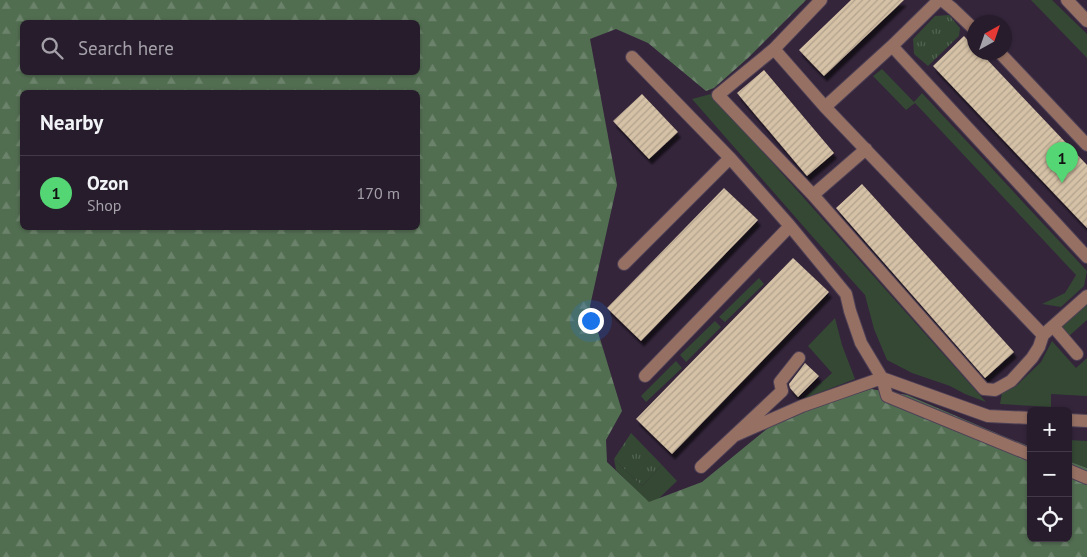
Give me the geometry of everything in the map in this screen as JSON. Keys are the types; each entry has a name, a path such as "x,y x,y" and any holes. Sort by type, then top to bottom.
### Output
{"lane":[{"path":"820,0 774,49 718,95 813,195 984,389 995,390 1011,381 1032,358 1039,347 1043,335 1087,296"},
{"path":"825,107 940,0 957,4 967,19"},
{"path":"1067,0 1087,21"},
{"path":"892,46 1087,257"},
{"path":"774,49 825,107 1043,335"},
{"path":"632,56 730,158 790,226 846,294 861,344 882,378 887,396 1027,453"},
{"path":"1007,60 1087,145"},
{"path":"813,195 866,149"},
{"path":"624,264 730,158"},
{"path":"644,376 790,226"},
{"path":"1053,326 1078,354"},
{"path":"701,467 782,391 780,382 799,358"},
{"path":"736,434 802,406 882,378 988,416 1027,418"},
{"path":"1072,420 1087,421"},
{"path":"1072,472 1087,478"}],"green space":[{"path":"0,0 806,0 748,58 714,88 706,91 648,43 616,29 590,39 617,185 590,306 622,411 606,440 607,462 649,502 702,482 779,419 871,389 907,395 1027,445 1027,542 1072,542 1072,462 1087,468 1087,557 0,557"},
{"path":"1031,0 1052,0 1087,34 1087,58"},
{"path":"949,15 960,28 959,36 928,66 914,54 913,39 935,16"},
{"path":"882,69 914,102 922,93 1087,271 1084,286 1061,307 1042,304 1065,293 1076,275 915,103 906,110 873,76"},
{"path":"711,94 986,402 950,386 912,373 887,360 874,329 865,295 692,99"},
{"path":"759,278 764,284 725,322 719,317"},
{"path":"1087,303 1087,320 1069,336 1061,328"},
{"path":"835,318 842,345 855,379 803,399 832,373 808,346"},
{"path":"715,321 721,327 686,362 680,355"},
{"path":"1052,341 1076,368 1087,358 1087,396 1051,394 1051,407 1000,404 1002,393 1016,386 1041,362"},
{"path":"676,361 682,368 646,402 641,396"},
{"path":"631,433 662,465 642,486 614,459"},
{"path":"1072,440 1087,441 1087,468 1072,462"},
{"path":"614,459 642,486 662,465 677,481 651,506 616,470"}],"building":[{"path":"851,0 904,0 824,76 799,50"},
{"path":"964,36 967,39 967,60 988,60 1087,165 1087,228 933,66"},
{"path":"764,70 834,153 807,176 737,93"},
{"path":"642,94 678,132 649,159 613,121"},
{"path":"862,184 1014,352 985,378 836,208"},
{"path":"724,188 758,220 641,341 607,308"},
{"path":"793,258 829,292 672,454 636,419"},
{"path":"805,363 819,376 798,397 789,384"}],"place":[{"name":"Ozon","path":"1062,183"}]}
